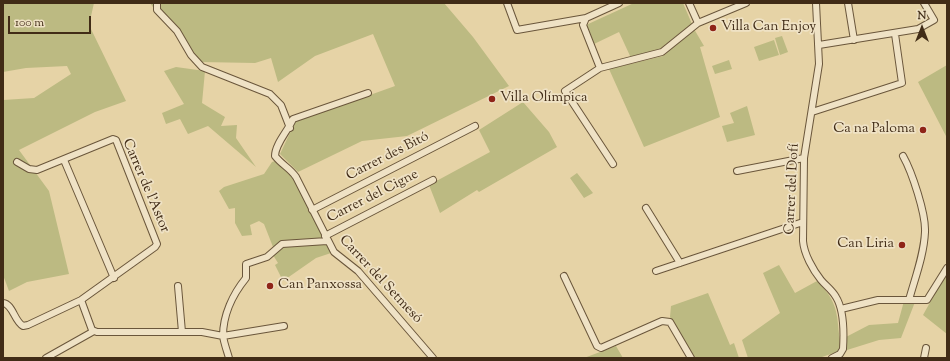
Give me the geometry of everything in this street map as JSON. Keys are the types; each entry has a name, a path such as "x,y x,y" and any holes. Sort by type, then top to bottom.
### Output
{"street":[{"path":"157,3 157,10 177,31 191,55 202,68 270,94 281,105 290,128"},
{"path":"507,3 518,30 586,18 619,3"},
{"path":"689,3 698,23"},
{"path":"613,164 566,92 600,68 662,52 698,23 746,3"},
{"name":"Carrer del Dofí","path":"816,3 819,45 818,68 804,158 803,247 819,277 834,293 841,309 843,349 840,354 832,358"},
{"path":"848,3 854,40"},
{"path":"819,45 895,34 918,29 934,20 924,3"},
{"path":"586,18 583,25 600,68"},
{"path":"812,112 902,83 895,34"},
{"path":"290,128 293,119 368,93"},
{"name":"Carrer des Bitó","path":"312,210 476,126"},
{"name":"Carrer del Setmesó","path":"290,128 276,148 275,156 279,161 291,169 334,252 358,271 433,358"},
{"name":"Carrer de l'Astor","path":"17,162 29,169 37,170 64,160 110,138 116,140 156,239 155,247 114,278"},
{"path":"903,156 911,171 925,230 920,261 909,300"},
{"path":"737,171 804,158"},
{"path":"3,303 8,305 19,324 23,326 81,300 114,278 64,160"},
{"name":"Carrer del Cigne","path":"326,238 433,180"},
{"path":"646,208 680,262"},
{"path":"656,271 803,222"},
{"path":"229,358 223,336 228,312 235,291 246,278 246,264 267,257 282,244 326,238"},
{"path":"841,309 878,300 927,300 947,268"},
{"path":"564,276 597,346 601,348 662,321 670,322 691,358"},
{"path":"178,286 182,332"},
{"path":"81,300 94,331"},
{"path":"46,358 94,331 202,332 223,336 284,326"},
{"path":"924,358 926,348"}],"shaded area":[{"path":"3,3 94,3 89,25 126,101 95,112 19,150 49,191 69,274 27,282 9,291 3,275 3,100 34,98 71,74 67,66 26,68 3,72"},
{"path":"150,3 444,3 473,37 509,86 407,136 362,141 298,172 280,154 295,122 395,86 373,34 315,56 278,82 271,58 255,63 200,62 176,28 160,17"},
{"path":"634,3 683,3 692,24 660,49 631,58 619,32 594,44 586,25"},
{"path":"694,29 704,46 700,47 720,117 644,147 609,69 663,56"},
{"path":"782,36 788,52 780,55 775,38"},
{"path":"774,40 779,55 759,61 754,47"},
{"path":"729,60 732,69 715,74 712,66"},
{"path":"947,65 947,138 918,82"},
{"path":"176,67 205,71 202,103 225,117 221,126 237,125 236,138 256,167 208,126 188,134 180,119 166,124 162,113 184,104 164,71"},
{"path":"523,102 549,132 557,147 479,192 477,190 440,213 429,185 490,152 479,130"},
{"path":"747,106 755,135 727,142 722,126 734,123 730,113"},
{"path":"275,161 289,171 324,238 286,241 273,247 264,224 259,221 250,225 252,235 242,236 235,223 235,208 229,209 219,191 224,187 264,174 272,162"},
{"path":"577,173 593,193 584,198 570,178"},
{"path":"318,243 327,244 331,253 316,258 283,281 275,265 278,263 273,255 282,248 288,246"},
{"path":"779,265 795,293 817,281 828,293 836,311 840,343 837,352 819,358 748,358 742,340 780,313 763,273"},
{"path":"947,272 947,334 923,315"},
{"path":"708,293 730,345 734,343 739,358 695,358 670,317 671,306"},
{"path":"904,301 915,302 901,338 879,340 847,350 846,337 869,325 898,323"},
{"path":"616,346 623,358 584,358"}],"place":[{"name":"Villa Can Enjoy","path":"713,28"},
{"name":"Villa Olímpica","path":"492,99"},
{"name":"Ca na Paloma","path":"923,130"},
{"name":"Can Liria","path":"902,245"},
{"name":"Can Panxossa","path":"270,286"}]}
